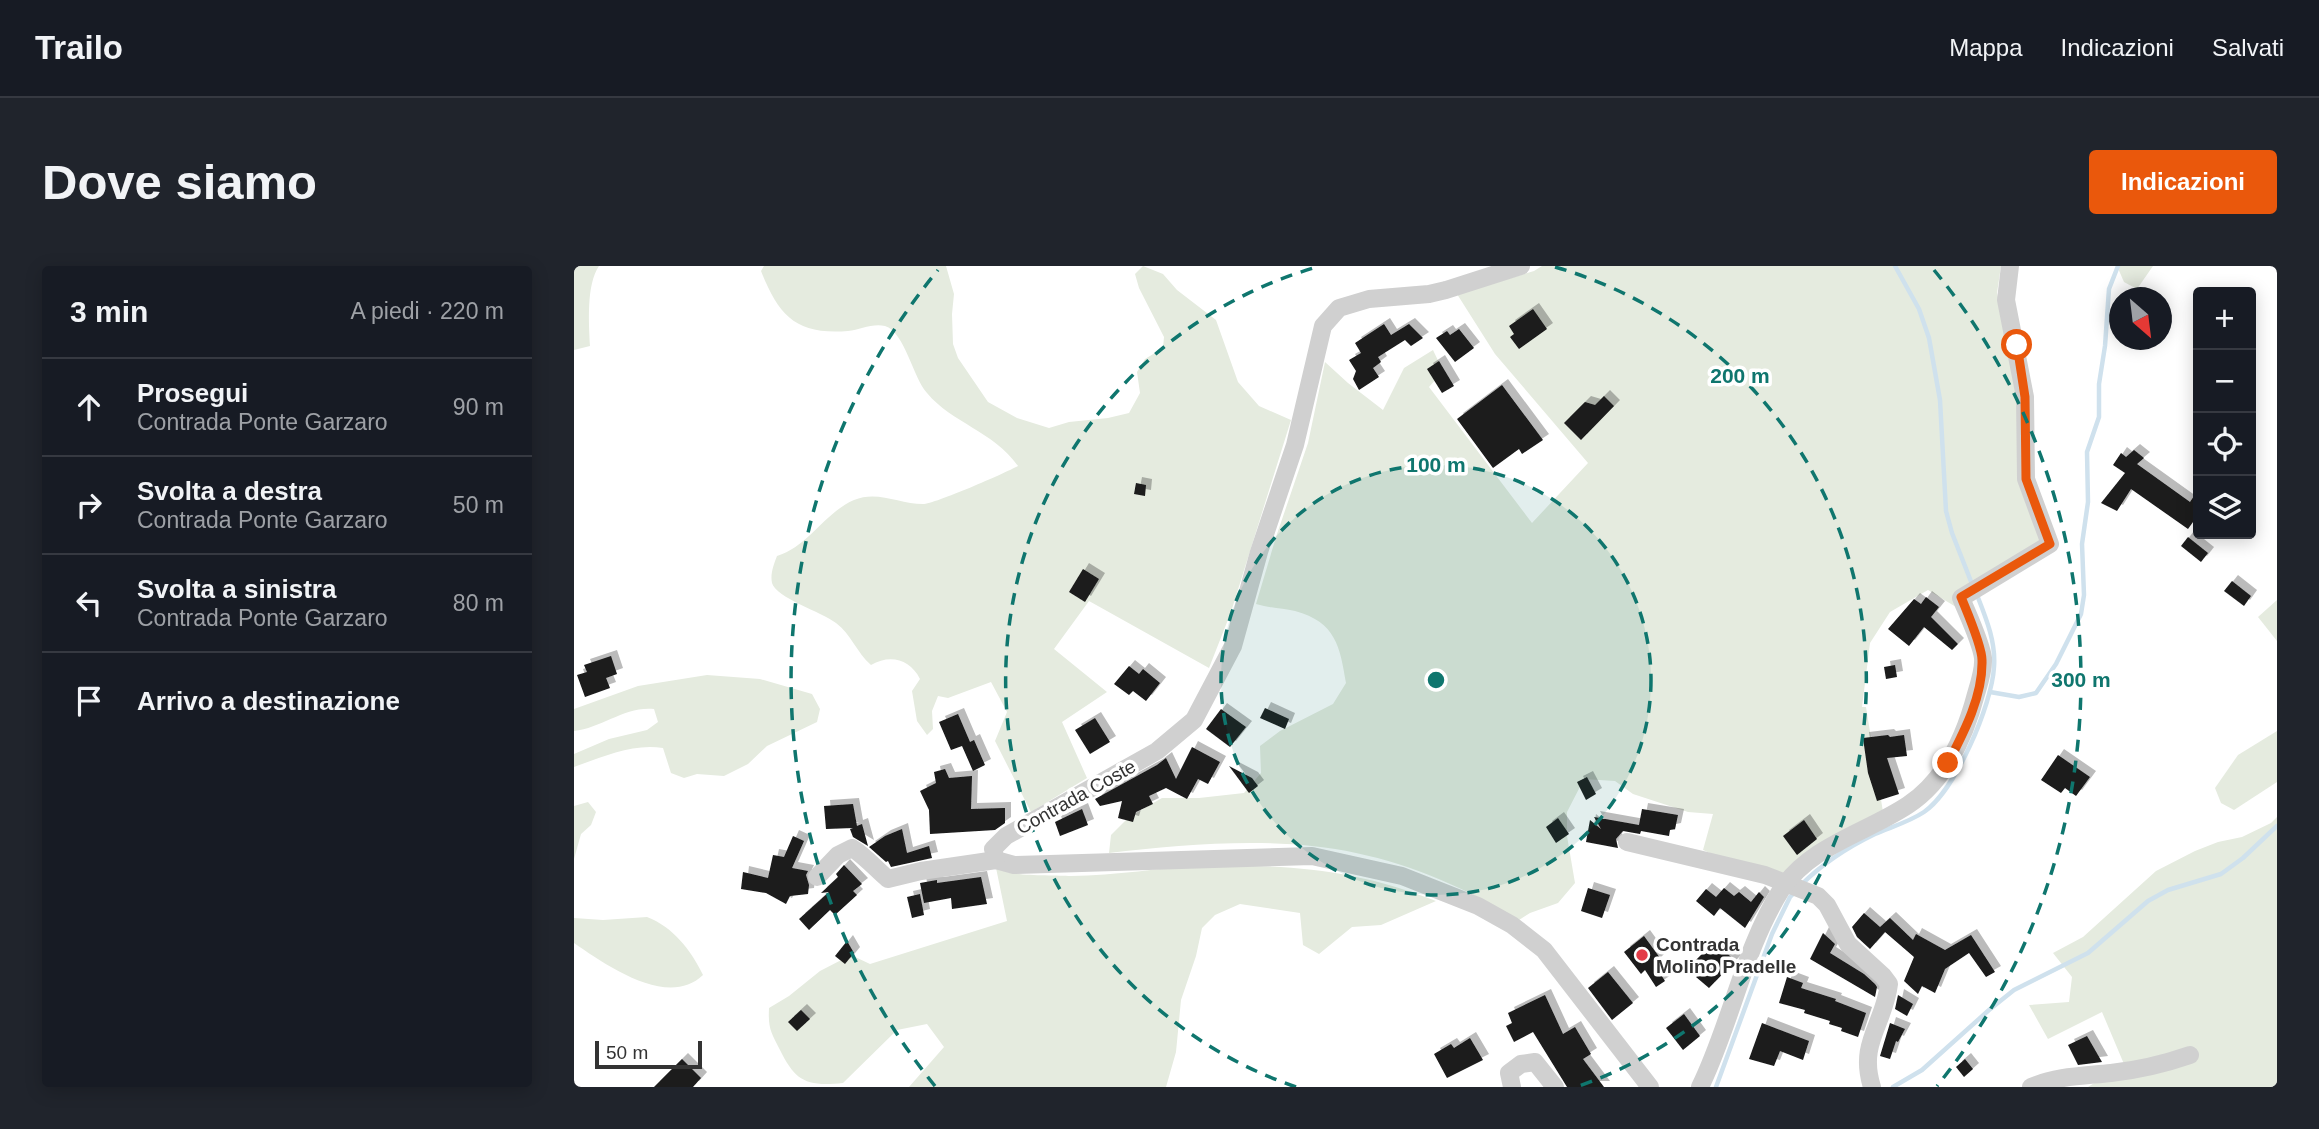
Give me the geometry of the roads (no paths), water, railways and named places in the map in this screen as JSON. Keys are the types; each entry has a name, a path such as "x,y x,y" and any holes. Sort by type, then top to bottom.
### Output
{"street":[{"name":"Contrada Coste","path":"1521,266 1429,294 1368,299 1339,308 1323,326 1295,445 1259,552 1233,646 1194,720 1157,751 1006,836 993,849 996,860 1014,865 1312,856 1402,876 1478,906 1512,926 1544,950 1650,1087"},
{"path":"1700,1087 1754,944 1781,890 1825,848 1907,806 1931,787 1948,763 1969,721 1983,658 1961,597 2050,544 2026,479 2025,397 2006,300 2010,266"},
{"path":"1627,842 1788,882 1818,896 1827,905 1848,944 1889,984 1867,1053 1866,1067 1871,1085"},
{"path":"817,877 838,855 852,848 863,854 870,865 888,879 996,860"},
{"path":"2031,1087 2050,1079 2162,1065 2190,1055"},
{"path":"1512,1087 1509,1073 1521,1064 1535,1062 1555,1087"}],"waterway":[{"path":"1895,266 1919,309 1929,338 1940,400 1946,511 1972,584"},
{"path":"1990,692 2019,697 2036,693 2056,664 2081,614 2084,595 2082,544 2088,502 2087,452 2099,417 2099,384 2109,289 2118,266"},
{"path":"1801,885 1855,844 1924,812 1948,786 1970,746 1992,683 1992,639 1977,595"},
{"path":"1893,1087 1922,1070 2014,990 2088,953 2148,901 2168,890 2221,874 2243,858 2277,826"},
{"path":"1716,1087 1772,934 1795,892"}],"place":[{"name":"Contrada Molino Pradelle","path":"1642,955"}]}
